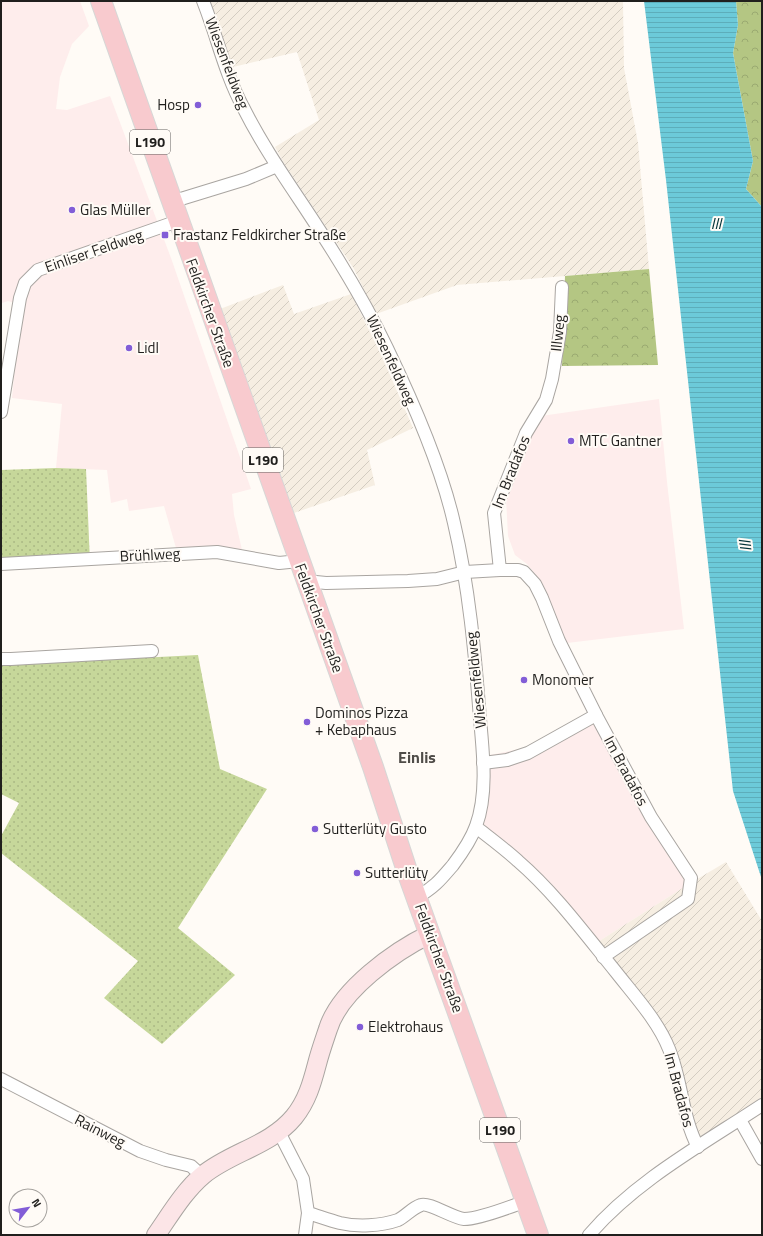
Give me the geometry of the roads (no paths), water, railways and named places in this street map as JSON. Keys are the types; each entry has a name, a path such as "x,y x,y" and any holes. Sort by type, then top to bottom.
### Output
{"main road":[{"name":"Feldkircher Straße","path":"101,1 298,561 375,774 430,934 538,1235"},
{"path":"156,1235 186,1194 202,1176 220,1164 265,1141 279,1132 294,1117 304,1103 312,1084 328,1027 336,1012 347,997 373,972 411,943 430,934"}],"street":[{"name":"Wiesenfeldweg","path":"204,1 230,78 242,106 277,166 352,282 387,348 426,436 443,483 454,521 464,572 477,685 483,763 481,806 476,827 457,859 441,880 428,891 417,897"},
{"path":"171,202 246,179 277,166"},
{"name":"Einliser Feldweg","path":"1,412 20,298 26,284 38,270 178,221"},
{"name":"Illweg","path":"552,379 560,332 562,287"},
{"name":"Im Bradafos","path":"500,570 494,513 526,433 546,400 552,379"},
{"name":"Brühlweg","path":"1,564 217,552 279,563 298,561"},
{"name":"Im Bradafos","path":"464,572 518,570 524,572 535,584 549,613 558,642 596,716 652,817 691,878 688,899 603,956"},
{"path":"307,584 316,582 333,583 437,579 464,572"},
{"path":"1,659 152,651"},
{"path":"483,763 507,760 528,753 596,716"},
{"name":"Im Bradafos","path":"476,827 519,861 545,888 650,1014 669,1048 690,1133 698,1147"},
{"name":"Rainweg","path":"1,1080 140,1151 166,1160 191,1166 202,1176"},
{"path":"589,1235 597,1225 647,1180 762,1105"},
{"path":"740,1120 762,1160"},
{"path":"279,1132 303,1179 308,1213 305,1235"},
{"path":"308,1213 341,1223 372,1225 399,1219 421,1204 428,1205 463,1219 503,1210 526,1201"}],"water":[{"name":"Ill","path":"644,1 736,1 738,25 733,53 753,161 746,189 762,207 762,880 733,791 666,180"}],"place":[{"name":"Hosp","path":"198,105"},
{"name":"Glas Müller","path":"72,210"},
{"name":"Frastanz Feldkircher Straße","path":"165,235"},
{"name":"Lidl","path":"129,348"},
{"name":"MTC Gantner","path":"571,441"},
{"name":"Monomer","path":"524,680"},
{"name":"Dominos Pizza + Kebaphaus","path":"307,722"},
{"name":"Sutterlüty Gusto","path":"315,829"},
{"name":"Sutterlüty","path":"357,873"},
{"name":"Elektrohaus","path":"360,1027"}],"district":[{"name":"Einlis","path":"417,757"}]}
